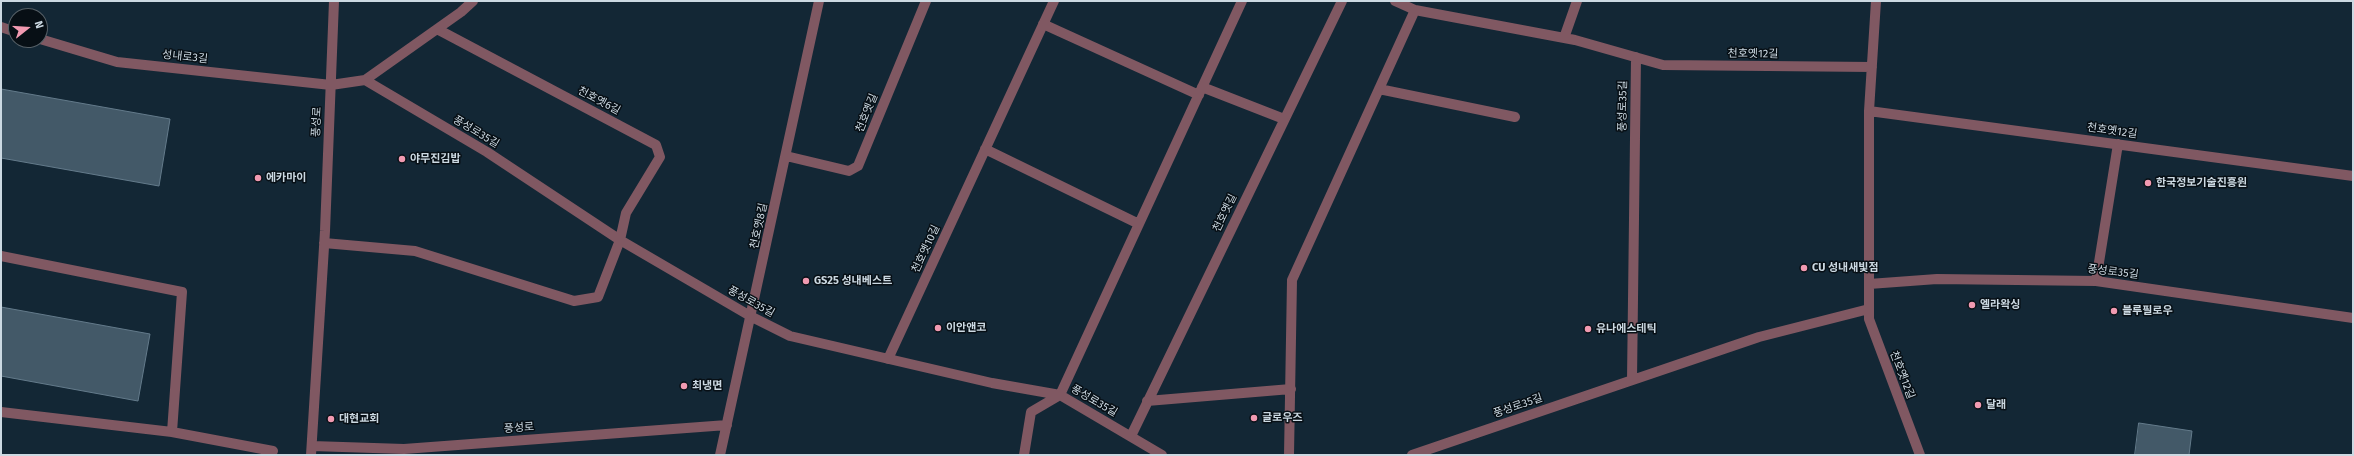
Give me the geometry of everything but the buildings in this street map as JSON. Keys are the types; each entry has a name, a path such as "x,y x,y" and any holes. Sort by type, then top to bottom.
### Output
{"street":[{"name":"풍성로","path":"334,1 324,243 311,451 404,449 727,425"},
{"path":"331,85 365,80 474,1"},
{"name":"천호옛8길","path":"720,455 752,317 819,1"},
{"name":"천호옛길","path":"786,156 849,171 858,166 926,1"},
{"name":"천호옛10길","path":"888,359 1054,1"},
{"path":"1024,455 1032,412 1060,395 1242,1"},
{"name":"천호옛길","path":"1131,436 1342,1"},
{"path":"1395,1 1415,10 1564,38 1636,57"},
{"path":"1564,38 1577,1"},
{"name":"천호옛12길","path":"1876,1 1869,111 1869,319 1920,455"},
{"path":"1289,455 1292,280 1415,10"},
{"path":"1043,24 1201,91 1284,119"},
{"name":"천호옛6길","path":"437,29 656,145 660,157 626,213 620,240"},
{"name":"성내로3길","path":"48,41 117,62 331,85"},
{"name":"천호옛12길","path":"1636,57 1663,65 1872,67"},
{"name":"풍성로35길","path":"1632,380 1636,57"},
{"name":"풍성로35길","path":"365,80 487,152 620,240 752,317 790,336 992,383 1060,395 1162,455"},
{"path":"1379,89 1515,117"},
{"name":"천호옛12길","path":"1869,111 2353,176"},
{"path":"2096,281 2118,144"},
{"path":"985,149 1139,224"},
{"path":"324,243 415,251 574,301 598,296 620,240"},
{"path":"1,256 182,292 172,432"},
{"name":"풍성로35길","path":"1869,284 1937,279 2096,281 2353,318"},
{"name":"풍성로35길","path":"1412,455 1759,337 1869,309"},
{"path":"1148,401 1291,389"},
{"path":"1,412 172,432 273,451"}],"place":[{"name":"야무진김밥","path":"402,159"},
{"name":"에카마이","path":"258,178"},
{"name":"한국정보기술진흥원","path":"2148,183"},
{"name":"CU 성내새빛점","path":"1804,268"},
{"name":"GS25 성내베스트","path":"806,281"},
{"name":"엘라왁싱","path":"1972,305"},
{"name":"블루필로우","path":"2114,311"},
{"name":"이안앤코","path":"938,328"},
{"name":"유나에스테틱","path":"1588,329"},
{"name":"최냉면","path":"684,386"},
{"name":"달래","path":"1978,405"},
{"name":"글로우즈","path":"1254,418"},
{"name":"대현교회","path":"331,419"}]}
